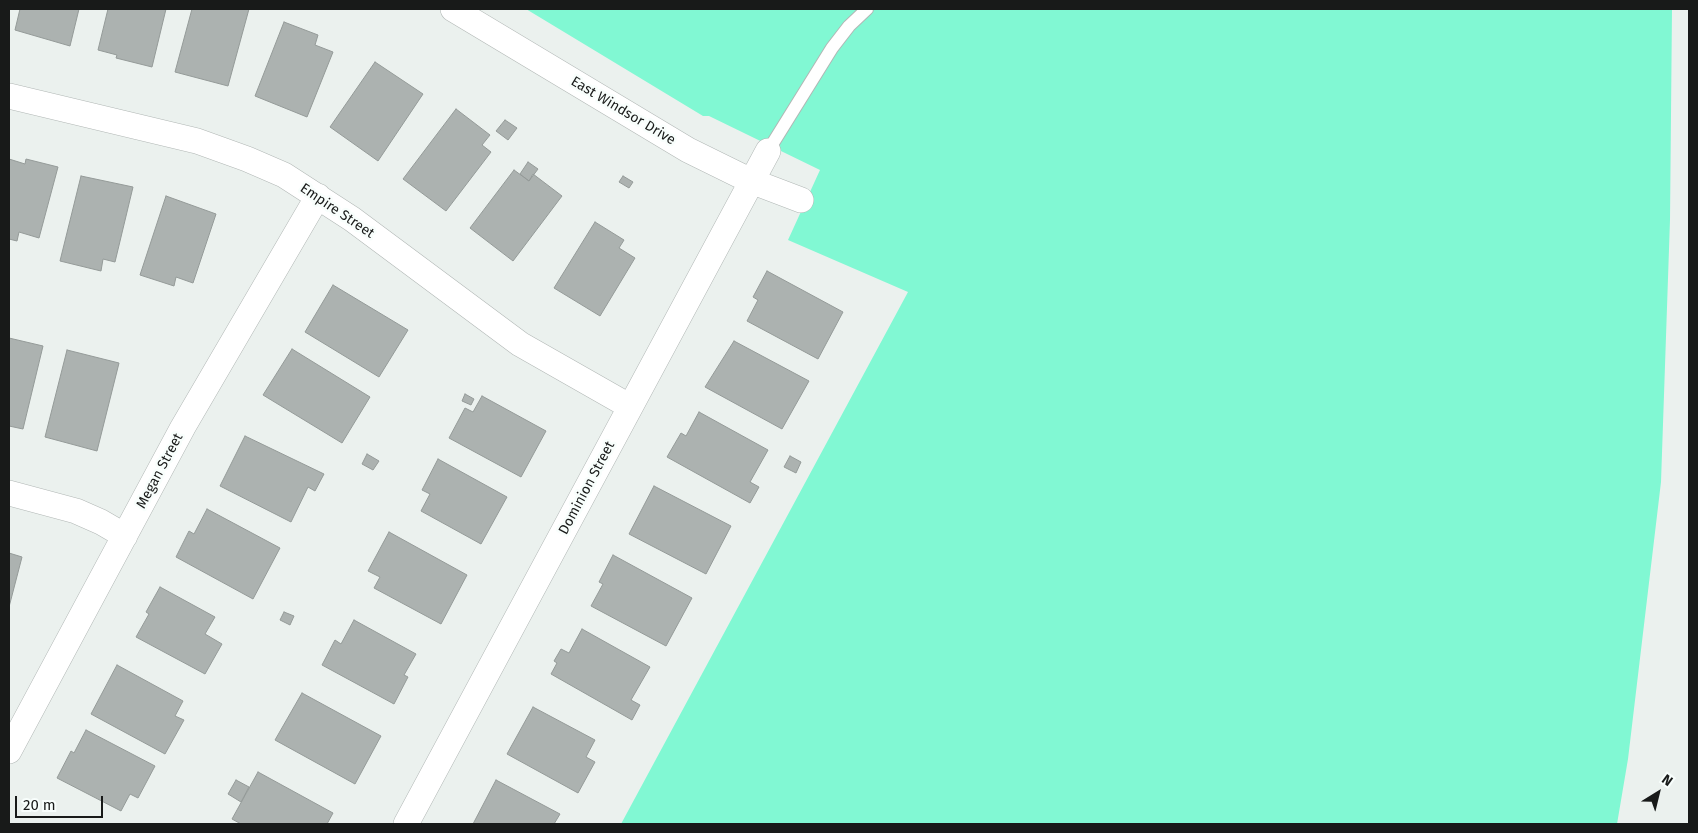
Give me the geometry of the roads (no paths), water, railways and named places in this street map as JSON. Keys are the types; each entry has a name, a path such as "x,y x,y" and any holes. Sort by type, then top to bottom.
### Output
{"street":[{"name":"East Windsor Drive","path":"452,9 688,150 750,181 801,200"},
{"name":"Empire Street","path":"9,96 197,141 247,158 284,175 318,196 520,344 629,406"},
{"name":"Dominion Street","path":"406,824 750,181 768,151"},
{"name":"Megan Street","path":"9,751 183,427 318,196"},
{"path":"9,492 76,511 101,522 125,536"}],"lane":[{"path":"768,151 832,48 849,26 867,9"}]}
